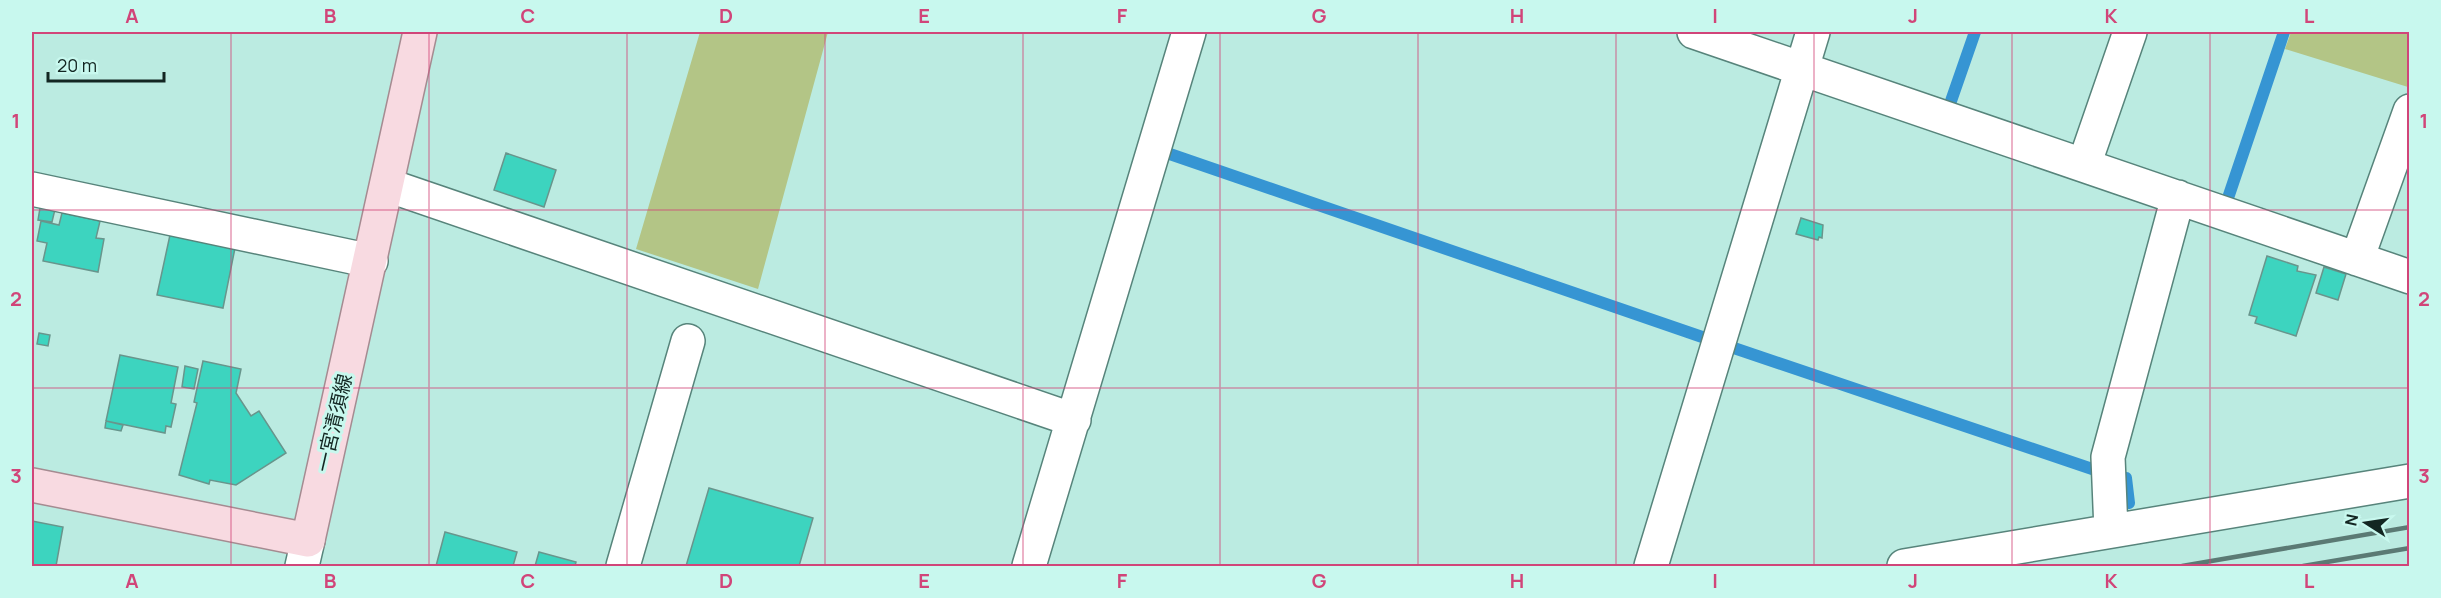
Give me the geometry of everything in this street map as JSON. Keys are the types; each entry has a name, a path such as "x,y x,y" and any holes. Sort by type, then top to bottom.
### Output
{"main road":[{"name":"一宮清須線","path":"32,485 305,553 420,32"}],"street":[{"path":"1029,567 1189,32"},
{"path":"1694,32 2409,276"},
{"path":"1651,567 1813,32"},
{"path":"2084,165 2130,32"},
{"path":"2357,259 2409,111"},
{"path":"387,185 1074,420"},
{"path":"32,189 371,261"},
{"path":"2111,531 2108,457 2178,197"},
{"path":"622,567 688,341"},
{"path":"1904,567 2409,481"}],"green space":[{"path":"700,32 828,32 758,289 636,249"},
{"path":"2291,32 2409,32 2408,87 2285,49"}],"building":[{"path":"506,153 556,170 544,207 494,190"},
{"path":"41,202 56,205 52,222 38,220"},
{"path":"62,213 100,221 96,238 104,239 98,272 43,261 47,243 37,241 41,221 59,225"},
{"path":"1801,218 1823,225 1822,238 1819,237 1818,240 1796,234"},
{"path":"170,235 235,248 223,308 157,295"},
{"path":"2267,256 2298,266 2297,271 2316,275 2296,336 2255,323 2257,317 2249,315"},
{"path":"2324,267 2346,274 2338,300 2316,293"},
{"path":"39,333 50,335 48,346 37,344"},
{"path":"120,355 178,367 171,403 176,404 171,427 166,426 165,433 106,421"},
{"path":"203,361 241,369 236,393 251,416 259,411 286,453 236,485 210,480 209,484 179,475 197,403 194,402"},
{"path":"185,366 198,369 194,389 182,387"},
{"path":"106,421 123,425 121,431 105,428"},
{"path":"709,488 813,518 799,566 686,566"},
{"path":"32,521 63,527 56,566 32,566"},
{"path":"445,532 517,552 513,566 436,566"},
{"path":"539,552 576,562 575,566 535,566"}],"waterway":[{"path":"1951,101 1975,32"},
{"path":"2228,198 2284,32"},
{"path":"1164,152 1708,339"},
{"path":"1728,346 2101,472"},
{"path":"2119,477 2126,478 2129,503"}],"railway":[{"path":"2182,566 2410,527"},
{"path":"2303,566 2410,548"}]}
